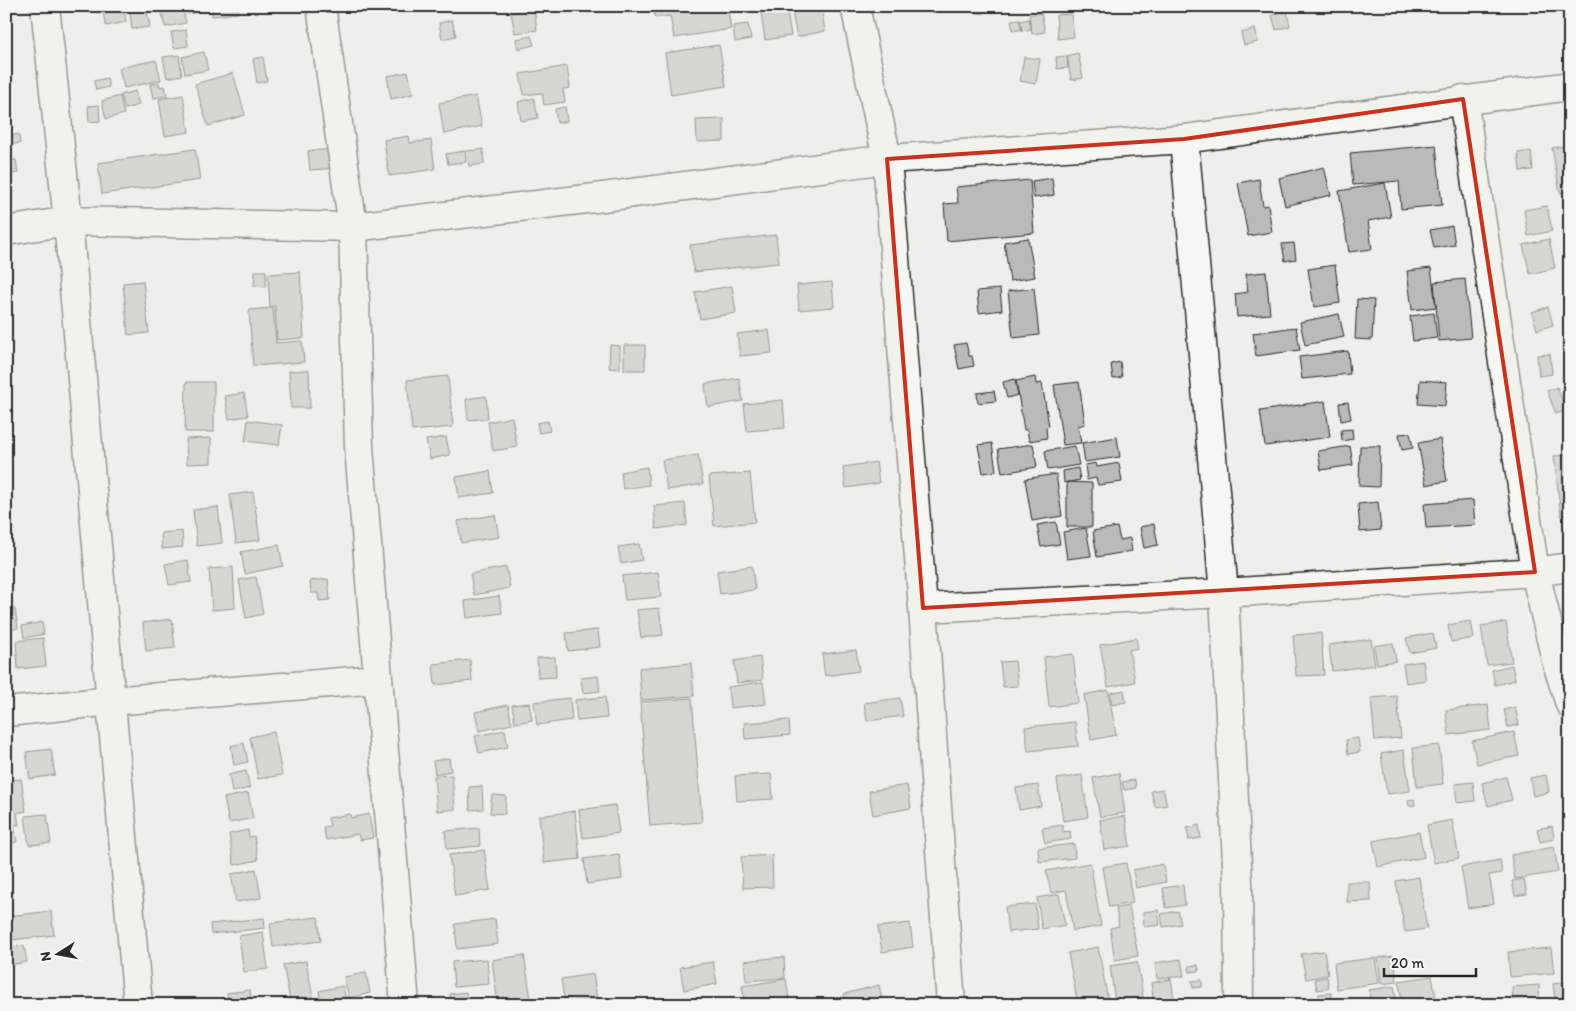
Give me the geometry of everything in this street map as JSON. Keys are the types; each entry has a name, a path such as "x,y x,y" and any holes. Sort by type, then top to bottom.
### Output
{"street":[{"path":"45,6 68,222 138,1005"},
{"path":"321,6 354,227 359,447 405,1005"},
{"path":"856,6 887,159 923,608 951,1005"},
{"path":"6,231 68,222 354,227 594,198 887,159 1184,139 1463,99 1570,86"},
{"path":"1463,99 1535,572 1556,660 1570,704"},
{"path":"1184,139 1224,593 1238,884 1238,1005"},
{"path":"923,608 1224,593 1535,572 1570,566"},
{"path":"6,712 111,701 378,679"}],"highlighted area":[{"path":"1463,99 1535,572 923,608 887,159 1184,139"}],"building":[{"path":"129,6 146,6 150,27 132,29"},
{"path":"160,6 182,6 186,23 165,27"},
{"path":"186,6 204,6 205,10 187,14"},
{"path":"211,6 238,6 238,13 212,16"},
{"path":"653,6 727,6 731,29 674,38 670,16 655,18"},
{"path":"760,6 786,6 791,36 765,40"},
{"path":"791,6 821,6 825,31 797,37"},
{"path":"975,6 985,6 983,14 974,12"},
{"path":"124,9 126,22 106,26 103,13"},
{"path":"534,9 537,30 515,33 511,13"},
{"path":"1287,11 1290,26 1276,30 1272,15"},
{"path":"1041,13 1045,32 1032,34 1029,15"},
{"path":"1071,14 1074,37 1058,39 1056,15"},
{"path":"1019,19 1022,29 1013,31 1011,20"},
{"path":"1029,19 1031,29 1022,31 1020,21"},
{"path":"452,20 456,36 442,39 439,23"},
{"path":"748,24 751,39 735,42 733,26"},
{"path":"1255,29 1258,42 1244,45 1241,33"},
{"path":"186,30 188,46 174,48 171,32"},
{"path":"531,36 534,45 518,49 516,39"},
{"path":"719,45 726,86 671,95 665,53"},
{"path":"204,52 208,70 185,74 182,57"},
{"path":"1078,53 1083,78 1071,80 1067,56"},
{"path":"179,55 182,75 167,78 163,57"},
{"path":"1067,56 1068,68 1057,69 1056,57"},
{"path":"263,57 267,81 257,83 253,59"},
{"path":"1024,57 1040,59 1036,84 1020,81"},
{"path":"156,60 161,80 124,88 119,68"},
{"path":"567,66 570,88 563,89 565,102 544,105 542,93 524,95 520,74"},
{"path":"408,72 413,94 391,99 387,76"},
{"path":"233,73 245,115 208,126 195,84"},
{"path":"107,78 109,87 96,90 94,81"},
{"path":"159,83 160,87 165,86 167,96 153,98 150,84"},
{"path":"135,91 139,105 125,109 121,95"},
{"path":"183,95 189,132 165,136 159,99"},
{"path":"120,96 124,114 106,119 102,101"},
{"path":"476,96 482,126 444,134 439,103"},
{"path":"534,98 538,118 521,121 518,102"},
{"path":"99,105 100,121 89,122 88,106"},
{"path":"565,107 567,121 557,123 555,109"},
{"path":"724,119 724,141 697,142 696,120"},
{"path":"19,134 20,143 6,145 6,136"},
{"path":"409,136 410,143 431,140 435,169 389,176 384,140"},
{"path":"1436,145 1442,205 1401,209 1399,181 1353,185 1350,153"},
{"path":"1570,145 1570,191 1560,193 1552,148"},
{"path":"195,149 200,180 102,194 98,163"},
{"path":"335,149 337,168 310,170 308,151"},
{"path":"483,149 484,164 469,166 467,151"},
{"path":"465,151 466,162 448,164 446,154"},
{"path":"1531,151 1533,170 1520,171 1518,153"},
{"path":"16,160 18,173 10,174 7,161"},
{"path":"1324,167 1331,195 1285,206 1279,178"},
{"path":"1052,178 1054,195 1034,198 1032,181"},
{"path":"1259,179 1263,206 1268,205 1272,232 1248,236 1238,183"},
{"path":"1030,180 1034,233 947,241 944,204 958,203 956,187"},
{"path":"1385,183 1391,217 1368,221 1372,249 1349,252 1339,191"},
{"path":"1547,206 1552,231 1528,236 1524,210"},
{"path":"1452,226 1455,245 1434,248 1430,230"},
{"path":"776,235 779,263 694,272 690,245"},
{"path":"1028,238 1035,277 1010,281 1004,242"},
{"path":"1549,239 1555,268 1530,274 1523,245"},
{"path":"1294,243 1296,259 1285,261 1282,244"},
{"path":"1335,265 1340,303 1314,307 1308,269"},
{"path":"1431,268 1436,307 1412,310 1407,271"},
{"path":"255,271 266,271 266,287 254,286"},
{"path":"300,272 304,338 277,340 275,306 270,307 268,274"},
{"path":"1266,272 1270,314 1237,317 1235,294 1248,292 1246,274"},
{"path":"1465,279 1471,338 1439,341 1434,282"},
{"path":"143,281 149,333 128,335 123,283"},
{"path":"832,282 834,307 799,310 797,285"},
{"path":"732,286 736,313 700,319 695,292"},
{"path":"1034,288 1039,335 1013,338 1008,291"},
{"path":"1000,289 1002,310 979,313 977,291"},
{"path":"1357,299 1374,300 1372,340 1355,339"},
{"path":"1548,307 1553,325 1537,330 1532,312"},
{"path":"273,308 276,343 302,341 304,362 253,366 249,310"},
{"path":"1434,313 1437,338 1413,341 1410,316"},
{"path":"1339,314 1344,337 1305,345 1300,322"},
{"path":"1296,327 1300,350 1256,356 1253,333"},
{"path":"769,330 772,353 740,356 737,334"},
{"path":"966,343 974,366 959,369 954,345"},
{"path":"610,345 620,346 620,369 609,368"},
{"path":"624,345 645,345 645,370 624,370"},
{"path":"1348,351 1350,374 1302,379 1299,357"},
{"path":"1550,354 1552,374 1539,376 1537,355"},
{"path":"1120,362 1122,377 1113,379 1111,364"},
{"path":"309,370 310,408 291,408 289,371"},
{"path":"448,376 453,427 412,431 407,380"},
{"path":"1035,377 1036,384 1042,383 1049,426 1046,427 1047,438 1029,441 1027,430 1024,430 1016,381"},
{"path":"739,378 743,401 708,407 705,384"},
{"path":"1015,379 1018,395 1007,398 1003,382"},
{"path":"1420,380 1447,382 1445,406 1418,404"},
{"path":"186,382 214,382 214,432 185,432"},
{"path":"1079,382 1085,424 1078,426 1081,443 1063,445 1054,385"},
{"path":"1557,387 1566,410 1556,414 1547,391"},
{"path":"994,391 996,401 978,403 977,393"},
{"path":"244,393 248,416 229,419 225,396"},
{"path":"486,396 488,418 468,420 466,399"},
{"path":"783,400 785,428 747,431 744,404"},
{"path":"1325,401 1330,437 1265,446 1260,411"},
{"path":"1348,402 1351,419 1341,421 1339,403"},
{"path":"512,417 517,447 493,451 488,422"},
{"path":"248,420 282,425 279,445 245,441"},
{"path":"548,421 550,431 539,433 537,423"},
{"path":"1352,429 1353,439 1342,441 1341,430"},
{"path":"1410,433 1413,448 1402,450 1399,434"},
{"path":"446,437 450,455 430,459 426,440"},
{"path":"1117,437 1120,457 1085,462 1082,443"},
{"path":"211,438 211,463 187,464 186,439"},
{"path":"1440,439 1447,481 1426,485 1418,443"},
{"path":"992,443 996,471 983,473 978,445"},
{"path":"1033,444 1037,467 1002,473 998,449"},
{"path":"1075,446 1079,465 1048,470 1045,451"},
{"path":"1350,446 1353,465 1321,470 1318,451"},
{"path":"1360,446 1380,446 1379,487 1359,486"},
{"path":"698,455 703,484 667,490 662,460"},
{"path":"1570,455 1570,514 1561,516 1554,456"},
{"path":"876,462 879,483 846,488 843,467"},
{"path":"1096,463 1097,467 1119,463 1122,482 1098,485 1096,478 1087,480 1085,465"},
{"path":"647,467 649,485 623,489 621,472"},
{"path":"1078,468 1080,480 1064,483 1063,471"},
{"path":"490,471 493,493 459,498 456,477"},
{"path":"750,473 755,522 714,526 709,476"},
{"path":"1056,474 1062,516 1032,521 1025,479"},
{"path":"1067,482 1092,483 1092,527 1067,527"},
{"path":"253,492 260,540 236,543 230,495"},
{"path":"1473,500 1475,525 1426,528 1424,504"},
{"path":"1378,502 1381,530 1360,532 1358,504"},
{"path":"685,503 687,525 656,529 654,506"},
{"path":"218,507 222,543 197,546 193,510"},
{"path":"495,515 499,537 461,543 458,521"},
{"path":"1056,522 1060,544 1041,547 1037,525"},
{"path":"1154,524 1158,545 1144,548 1140,527"},
{"path":"1117,527 1120,540 1130,538 1132,551 1097,557 1093,531"},
{"path":"1086,528 1091,556 1067,559 1063,532"},
{"path":"182,531 183,547 162,549 161,533"},
{"path":"639,544 642,560 621,564 618,547"},
{"path":"279,545 283,566 245,574 241,552"},
{"path":"188,560 191,582 169,585 165,564"},
{"path":"752,566 755,590 720,594 717,571"},
{"path":"233,567 235,608 212,610 209,569"},
{"path":"506,567 510,588 474,595 470,574"},
{"path":"658,572 661,597 625,600 622,576"},
{"path":"256,577 263,614 246,618 239,580"},
{"path":"328,579 330,600 319,601 318,593 311,593 310,581"},
{"path":"499,596 502,613 467,618 465,601"},
{"path":"6,602 7,610 15,609 18,628 6,630"},
{"path":"659,608 663,635 641,638 637,610"},
{"path":"172,619 175,648 146,651 143,623"},
{"path":"1471,621 1474,638 1451,642 1448,625"},
{"path":"42,622 44,634 24,638 22,626"},
{"path":"1506,622 1512,662 1487,665 1481,626"},
{"path":"598,630 600,647 568,651 566,633"},
{"path":"1321,633 1324,675 1296,676 1293,635"},
{"path":"1433,633 1436,648 1410,653 1406,638"},
{"path":"43,638 46,666 18,669 16,641"},
{"path":"1136,638 1138,648 1129,650 1135,682 1108,687 1100,645"},
{"path":"1371,639 1375,665 1332,671 1329,645"},
{"path":"1393,643 1396,661 1377,664 1374,646"},
{"path":"856,650 859,671 825,676 822,654"},
{"path":"1073,654 1078,703 1049,707 1044,657"},
{"path":"555,657 556,677 538,678 537,658"},
{"path":"760,657 763,680 737,683 734,661"},
{"path":"470,660 472,681 435,685 433,664"},
{"path":"1015,661 1018,686 1003,687 1000,662"},
{"path":"1423,661 1426,680 1406,683 1403,664"},
{"path":"691,663 694,696 641,700 639,668"},
{"path":"1512,665 1515,680 1495,685 1492,670"},
{"path":"598,676 600,691 583,693 581,678"},
{"path":"763,682 766,704 730,708 728,687"},
{"path":"1108,690 1116,735 1091,740 1084,695"},
{"path":"1124,690 1126,702 1112,705 1110,693"},
{"path":"1397,696 1401,738 1375,740 1371,698"},
{"path":"605,697 607,718 577,721 575,700"},
{"path":"570,698 572,720 537,725 534,702"},
{"path":"692,698 702,822 650,826 640,702"},
{"path":"900,698 903,716 867,721 864,703"},
{"path":"529,703 532,720 515,723 512,705"},
{"path":"508,705 512,724 479,731 475,712"},
{"path":"1488,705 1491,730 1449,735 1446,710"},
{"path":"1515,707 1519,725 1508,727 1504,710"},
{"path":"789,720 790,735 745,739 744,723"},
{"path":"1075,722 1078,746 1028,751 1025,727"},
{"path":"505,730 508,747 479,753 475,736"},
{"path":"274,732 282,775 258,779 250,737"},
{"path":"1514,732 1519,756 1477,764 1472,741"},
{"path":"1358,738 1360,752 1348,754 1346,740"},
{"path":"244,743 248,762 234,765 231,746"},
{"path":"1439,745 1443,784 1417,787 1413,748"},
{"path":"51,749 55,775 30,779 26,752"},
{"path":"1404,750 1410,791 1387,794 1381,754"},
{"path":"449,758 451,771 435,774 433,761"},
{"path":"246,771 250,788 232,792 229,775"},
{"path":"1119,773 1125,813 1100,817 1093,778"},
{"path":"771,774 773,799 737,801 735,776"},
{"path":"452,775 455,809 437,811 434,776"},
{"path":"1082,775 1088,817 1063,821 1057,779"},
{"path":"1546,775 1549,792 1533,796 1530,778"},
{"path":"1506,777 1512,800 1488,806 1482,783"},
{"path":"21,779 26,811 17,813 19,825 14,825 17,842 6,844 6,781"},
{"path":"1135,780 1136,788 1124,790 1122,782"},
{"path":"1473,782 1475,801 1457,803 1455,784"},
{"path":"907,785 911,808 873,815 869,791"},
{"path":"1038,785 1041,806 1019,810 1016,788"},
{"path":"482,786 483,809 470,810 469,787"},
{"path":"1163,789 1167,805 1155,807 1151,791"},
{"path":"248,793 253,818 229,823 224,798"},
{"path":"492,795 506,796 505,814 490,813"},
{"path":"1414,799 1415,805 1409,806 1408,800"},
{"path":"615,805 619,833 583,838 579,810"},
{"path":"575,811 580,859 544,863 539,816"},
{"path":"47,814 51,843 29,845 25,816"},
{"path":"350,814 351,818 369,814 373,838 360,840 358,834 326,840 323,827 330,826 328,818"},
{"path":"1125,816 1130,846 1104,850 1100,820"},
{"path":"1452,820 1459,858 1434,863 1427,825"},
{"path":"1063,825 1063,832 1070,831 1071,839 1045,843 1042,828"},
{"path":"1199,825 1201,838 1189,840 1187,828"},
{"path":"1552,826 1554,839 1540,842 1537,829"},
{"path":"479,828 480,846 447,849 445,831"},
{"path":"248,830 249,837 254,836 258,860 234,865 229,834"},
{"path":"1419,832 1424,857 1378,867 1373,841"},
{"path":"1074,844 1075,858 1039,862 1038,848"},
{"path":"1554,847 1558,872 1515,879 1511,855"},
{"path":"484,850 490,890 455,896 449,855"},
{"path":"619,854 622,879 587,884 584,859"},
{"path":"772,855 773,887 743,888 741,857"},
{"path":"1500,860 1502,873 1489,875 1494,904 1468,908 1461,867"},
{"path":"1090,863 1101,926 1073,931 1066,890 1051,893 1046,871"},
{"path":"1126,863 1133,903 1109,907 1102,867"},
{"path":"1163,864 1166,882 1136,888 1133,870"},
{"path":"256,869 261,898 236,902 231,874"},
{"path":"1419,877 1427,929 1405,932 1396,881"},
{"path":"1524,879 1527,894 1515,896 1512,881"},
{"path":"1347,882 1370,882 1371,901 1347,902"},
{"path":"1183,885 1185,905 1166,908 1163,888"},
{"path":"1059,894 1065,925 1042,929 1037,898"},
{"path":"1035,904 1038,929 1008,932 1005,907"},
{"path":"1129,906 1138,956 1115,960 1110,928 1119,926 1116,908"},
{"path":"1158,910 1160,925 1144,927 1143,912"},
{"path":"51,911 54,935 12,940 9,916"},
{"path":"1178,911 1181,924 1163,927 1161,914"},
{"path":"1570,916 1570,932 1565,932 1563,917"},
{"path":"318,917 321,941 273,947 270,923"},
{"path":"264,918 265,928 211,934 210,924"},
{"path":"495,919 498,944 457,949 455,924"},
{"path":"910,923 913,947 882,952 878,927"},
{"path":"263,932 268,969 244,972 239,936"},
{"path":"24,946 27,962 9,965 6,948"},
{"path":"1098,947 1108,1000 1078,1005 1068,953"},
{"path":"1551,948 1554,973 1510,977 1508,952"},
{"path":"1324,951 1328,975 1306,979 1301,954"},
{"path":"524,955 532,1005 498,1005 492,960"},
{"path":"1394,956 1397,982 1381,984 1378,958"},
{"path":"784,957 785,978 746,981 744,961"},
{"path":"1375,958 1379,983 1337,989 1334,963"},
{"path":"487,959 489,984 454,987 452,962"},
{"path":"1181,959 1184,976 1157,979 1155,963"},
{"path":"306,961 314,1003 291,1005 283,965"},
{"path":"713,962 717,984 684,990 680,967"},
{"path":"1137,962 1143,997 1115,1002 1110,966"},
{"path":"1198,965 1199,971 1190,972 1189,966"},
{"path":"366,973 370,993 349,998 344,977"},
{"path":"593,974 597,999 565,1004 561,979"},
{"path":"1432,976 1436,999 1402,1003 1399,981"},
{"path":"1327,977 1329,988 1317,990 1315,979"},
{"path":"786,979 790,1005 745,1005 742,986"},
{"path":"1171,979 1175,1005 1154,1005 1151,983"},
{"path":"1202,980 1202,987 1193,988 1192,981"},
{"path":"1570,981 1570,996 1555,999 1553,984"},
{"path":"879,985 883,1005 846,1005 844,994"},
{"path":"1539,985 1540,1005 1513,1005 1512,987"},
{"path":"343,986 346,1001 322,1005 319,991"},
{"path":"1394,986 1397,1005 1371,1005 1369,990"},
{"path":"250,990 251,1001 230,1005 227,993"},
{"path":"466,992 467,1005 451,1005 450,994"},
{"path":"1331,993 1333,1005 1320,1005 1319,994"},
{"path":"378,998 379,1005 351,1005 351,1003"}]}
